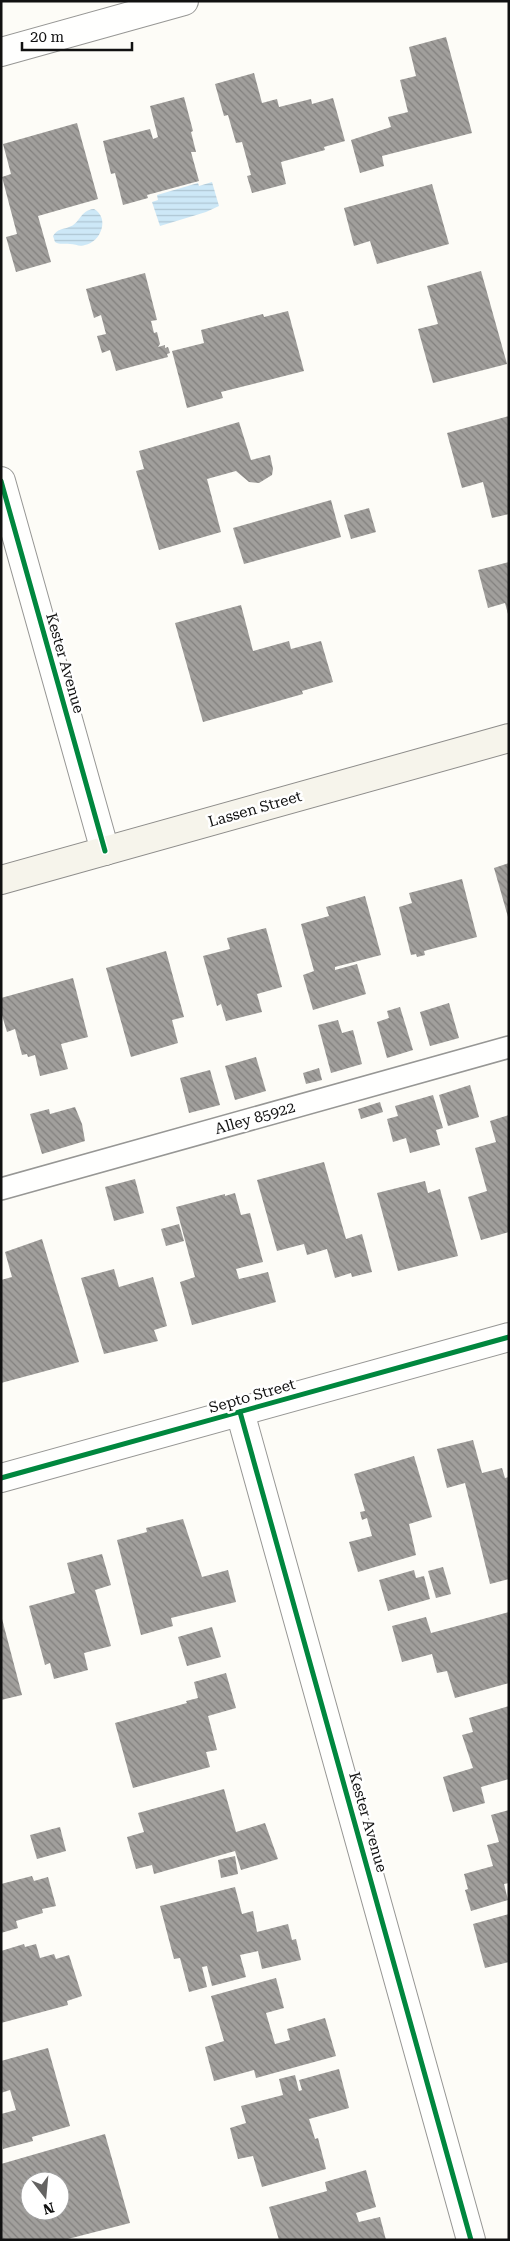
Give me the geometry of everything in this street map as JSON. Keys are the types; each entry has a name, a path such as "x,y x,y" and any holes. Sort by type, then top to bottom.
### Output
{"main road":[{"name":"Lassen Street","path":"1,880 509,738"}],"street":[{"path":"1,52 184,1"},
{"name":"Kester Avenue","path":"1,481 105,851"},
{"name":"Septo Street","path":"1,1478 509,1337"},
{"name":"Kester Avenue","path":"240,1412 471,2240"}],"lane":[{"name":"Alley 85922","path":"1,1189 509,1047"}],"water":[{"path":"212,182 219,206 206,212 160,226 152,202 158,200 157,195 198,183 199,186"},
{"path":"94,209 102,218 102,224 99,235 91,243 81,246 55,242 53,236 57,232 73,225 83,214"}],"building":[{"path":"446,37 472,133 382,156 384,166 360,173 351,140 391,127 388,117 408,112 400,80 416,76 409,47"},
{"path":"254,73 262,103 277,99 279,107 311,99 312,104 333,98 345,141 324,147 325,150 281,162 286,184 252,193 247,176 251,175 242,142 236,143 228,115 224,116 215,84"},
{"path":"184,97 193,131 191,132 196,152 191,152 199,181 147,195 148,198 123,205 115,173 111,174 103,141 150,129 153,139 158,137 150,106"},
{"path":"77,123 98,199 38,216 51,262 16,272 6,237 17,234 2,177 11,174 3,144"},
{"path":"432,184 449,244 377,264 370,241 354,246 344,208"},
{"path":"481,271 507,364 433,383 418,329 438,324 427,286"},
{"path":"145,273 157,320 151,321 154,333 157,332 160,344 158,347 165,345 165,348 168,347 170,353 167,354 168,357 116,371 110,350 102,353 97,336 106,334 101,315 94,318 86,289"},
{"path":"288,311 304,371 221,392 223,398 187,408 172,351 204,343 201,330 263,314 264,317"},
{"path":"509,416 509,514 492,518 483,482 462,488 447,433"},
{"path":"239,422 251,460 270,455 273,469 272,475 259,483 249,482 236,471 207,479 221,532 159,550 136,471 144,469 139,451"},
{"path":"331,500 341,537 244,564 233,528"},
{"path":"369,508 376,532 351,539 344,515"},
{"path":"509,562 508,614 505,603 488,608 478,570"},
{"path":"241,605 253,651 289,641 291,649 321,641 333,682 302,691 303,694 203,722 175,623"},
{"path":"509,863 509,917 508,917 494,868"},
{"path":"462,879 477,937 424,951 425,955 417,957 416,954 411,955 399,907 412,903 409,893"},
{"path":"365,896 381,955 335,967 335,970 357,964 366,994 313,1010 303,975 314,971 301,924 329,916 326,907"},
{"path":"266,928 282,987 257,994 262,1012 226,1021 221,1004 217,1006 203,956 230,949 227,938"},
{"path":"166,951 184,1017 172,1020 178,1043 131,1057 106,968"},
{"path":"73,978 88,1037 61,1044 68,1069 40,1076 35,1055 28,1057 27,1054 22,1055 15,1029 7,1032 1,1012 1,998"},
{"path":"449,1003 459,1038 430,1046 420,1012"},
{"path":"400,1007 413,1050 387,1058 377,1022 389,1018 387,1011"},
{"path":"338,1020 342,1033 353,1030 362,1064 331,1073 318,1025"},
{"path":"256,1057 266,1091 235,1100 225,1066"},
{"path":"319,1068 322,1080 306,1084 303,1073"},
{"path":"210,1070 220,1105 189,1113 180,1078"},
{"path":"470,1085 479,1117 448,1126 439,1095"},
{"path":"433,1095 443,1128 436,1130 440,1145 410,1153 406,1138 393,1142 387,1119 398,1116 395,1106"},
{"path":"380,1102 383,1112 361,1119 358,1109"},
{"path":"75,1107 82,1124 85,1141 42,1154 30,1114 49,1109 50,1114"},
{"path":"509,1115 509,1232 481,1240 468,1197 487,1191 475,1148 496,1142 490,1121"},
{"path":"324,1162 346,1239 362,1234 372,1272 352,1277 351,1273 335,1278 327,1249 307,1255 304,1244 277,1251 257,1180"},
{"path":"135,1179 144,1213 114,1221 105,1187"},
{"path":"425,1181 428,1193 440,1189 458,1256 398,1271 377,1193"},
{"path":"235,1193 241,1215 250,1213 263,1262 236,1269 239,1279 268,1272 276,1302 192,1325 180,1282 195,1277 176,1207"},
{"path":"179,1224 184,1241 166,1246 161,1229"},
{"path":"42,1239 79,1362 1,1383 1,1280 12,1277 5,1252"},
{"path":"114,1269 119,1287 153,1277 167,1326 154,1330 158,1341 104,1354 81,1278"},
{"path":"473,1440 482,1473 502,1468 505,1478 509,1477 509,1579 490,1584 465,1483 447,1488 437,1449"},
{"path":"414,1456 432,1517 409,1524 416,1555 358,1572 349,1542 372,1536 367,1518 362,1520 360,1512 365,1511 354,1474"},
{"path":"183,1519 202,1577 228,1570 236,1602 171,1618 173,1626 141,1635 117,1540 147,1532 146,1528"},
{"path":"102,1554 111,1585 95,1590 111,1646 84,1653 88,1670 54,1679 50,1663 45,1665 29,1606 75,1593 67,1563"},
{"path":"443,1567 451,1594 436,1598 428,1571"},
{"path":"414,1570 416,1578 424,1576 430,1599 388,1611 379,1580"},
{"path":"509,1612 509,1683 455,1698 447,1671 437,1673 432,1654 402,1662 392,1626 426,1617 431,1633"},
{"path":"1,1615 22,1695 1,1700"},
{"path":"212,1627 221,1657 187,1666 178,1637"},
{"path":"226,1673 236,1708 208,1716 217,1750 206,1752 210,1767 133,1788 115,1723 187,1703 186,1701 198,1698 194,1682"},
{"path":"509,1706 509,1779 481,1787 485,1803 453,1812 443,1777 473,1768 462,1735 473,1732 469,1718"},
{"path":"224,1789 236,1832 265,1823 278,1859 241,1870 235,1851 154,1874 152,1865 136,1869 127,1837 144,1832 138,1813"},
{"path":"509,1810 509,1883 504,1884 508,1900 471,1911 465,1890 468,1889 464,1874 493,1866 487,1845 499,1842 491,1815"},
{"path":"60,1827 66,1851 37,1859 30,1835"},
{"path":"235,1856 238,1874 221,1878 218,1860"},
{"path":"32,1876 34,1881 48,1877 56,1906 42,1909 43,1913 16,1921 18,1928 1,1933 1,1884"},
{"path":"235,1887 242,1914 253,1911 257,1932 288,1924 292,1940 296,1939 301,1960 262,1969 258,1951 240,1955 246,1977 212,1986 207,1966 202,1967 207,1987 189,1992 180,1958 174,1959 160,1906"},
{"path":"509,1914 509,1962 485,1968 473,1924"},
{"path":"24,1944 25,1947 36,1944 40,1958 54,1954 56,1959 69,1955 82,1996 67,2001 68,2005 1,2023 1,1951"},
{"path":"276,1978 284,2008 266,2013 275,2044 290,2040 287,2029 325,2018 336,2056 256,2078 254,2070 214,2081 205,2047 224,2041 211,1996"},
{"path":"48,2048 70,2126 32,2137 33,2141 3,2149 1,2114 16,2110 10,2090 1,2093 1,2061"},
{"path":"339,2069 349,2108 309,2119 315,2139 318,2138 326,2169 262,2187 253,2156 238,2159 230,2128 246,2123 241,2106 283,2095 279,2079 295,2075 299,2091 302,2090 299,2080"},
{"path":"105,2134 130,2223 64,2240 1,2240 1,2164"},
{"path":"366,2170 376,2207 356,2213 359,2222 380,2217 386,2240 279,2240 269,2207 327,2191 325,2182"}],"cycle path":[{"path":"1,481 105,851"},
{"path":"1,1478 509,1337"},
{"path":"240,1412 471,2240"}]}
